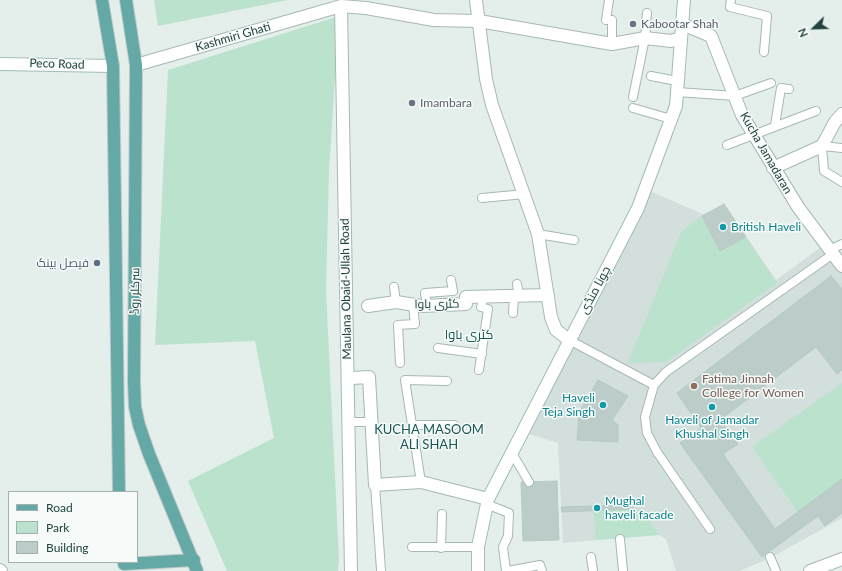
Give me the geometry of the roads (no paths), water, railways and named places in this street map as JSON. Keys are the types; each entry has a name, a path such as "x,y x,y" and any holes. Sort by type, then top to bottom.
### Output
{"main road":[{"name":"سرکلر روڈ","path":"102,0 113,66 119,491"},
{"name":"سرکلر روڈ","path":"126,0 136,65 135,407 139,425 149,454 195,566"},
{"path":"124,566 195,566"}],"street":[{"path":"476,0 486,79 492,105 538,234 550,317 556,330 569,340"},
{"name":"چونا منڈی","path":"478,571 478,547 487,502 638,208 676,106 684,0"},
{"name":"Kashmiri Ghati","path":"136,65 334,5"},
{"path":"334,5 366,8 434,20 479,21 612,44 645,38 671,41 681,38"},
{"name":"Maulana Obaid-Ullah Road","path":"334,5 351,571"},
{"name":"Kucha Jamadaran","path":"682,24 711,36 742,115 798,207 842,266"},
{"name":"Peco Road","path":"0,64 113,66"},
{"path":"773,168 822,146 842,114"},
{"name":"کٹری باوا","path":"368,306 396,302 413,306 466,304 466,297 548,295"},
{"path":"352,378 369,377 375,485 421,482 487,502"},
{"path":"810,571 842,559"}],"lane":[{"path":"609,0 606,20 612,20 612,44"},
{"path":"731,0 730,7 767,16 764,52"},
{"path":"633,96 645,38 647,13"},
{"path":"651,76 677,87 735,96 771,83"},
{"path":"775,126 781,88 789,90"},
{"path":"633,108 671,119"},
{"path":"726,145 753,133 816,111"},
{"path":"842,148 822,146 824,171 842,182"},
{"path":"482,198 525,194"},
{"path":"538,234 574,240"},
{"path":"710,529 657,452 647,433 645,417 654,385 666,372 842,244"},
{"path":"427,306 425,293 453,291 451,280"},
{"path":"513,313 517,296 517,284"},
{"path":"394,288 396,302"},
{"path":"479,370 488,309 481,307 484,296"},
{"path":"400,363 398,325 415,324 413,306"},
{"path":"569,340 654,385"},
{"path":"438,348 482,354"},
{"path":"421,482 405,380 447,381"},
{"path":"352,422 371,422"},
{"path":"412,425 454,425"},
{"path":"512,453 528,482"},
{"path":"375,485 381,570"},
{"path":"487,502 509,513 508,536 503,547 507,571 540,565 542,571"},
{"path":"441,548 442,514"},
{"path":"620,539 623,571"},
{"path":"412,547 478,547"},
{"path":"590,557 593,571"},
{"path":"770,558 776,571"}],"place":[{"name":"Kabootar Shah","path":"633,24"},
{"name":"Imambara","path":"412,103"},
{"name":"British Haveli","path":"723,227"},
{"name":"فیصل بینک","path":"97,263"},
{"name":"Fatima Jinnah College for Women","path":"694,386"},
{"name":"Haveli Teja Singh","path":"603,405"},
{"name":"Haveli of Jamadar Khushal Singh","path":"712,407"},
{"name":"Mughal haveli facade","path":"597,508"}],"district":[{"name":"کٹری باوا","path":"469,335"},
{"name":"KUCHA MASOOM ALI SHAH","path":"429,438"}]}
